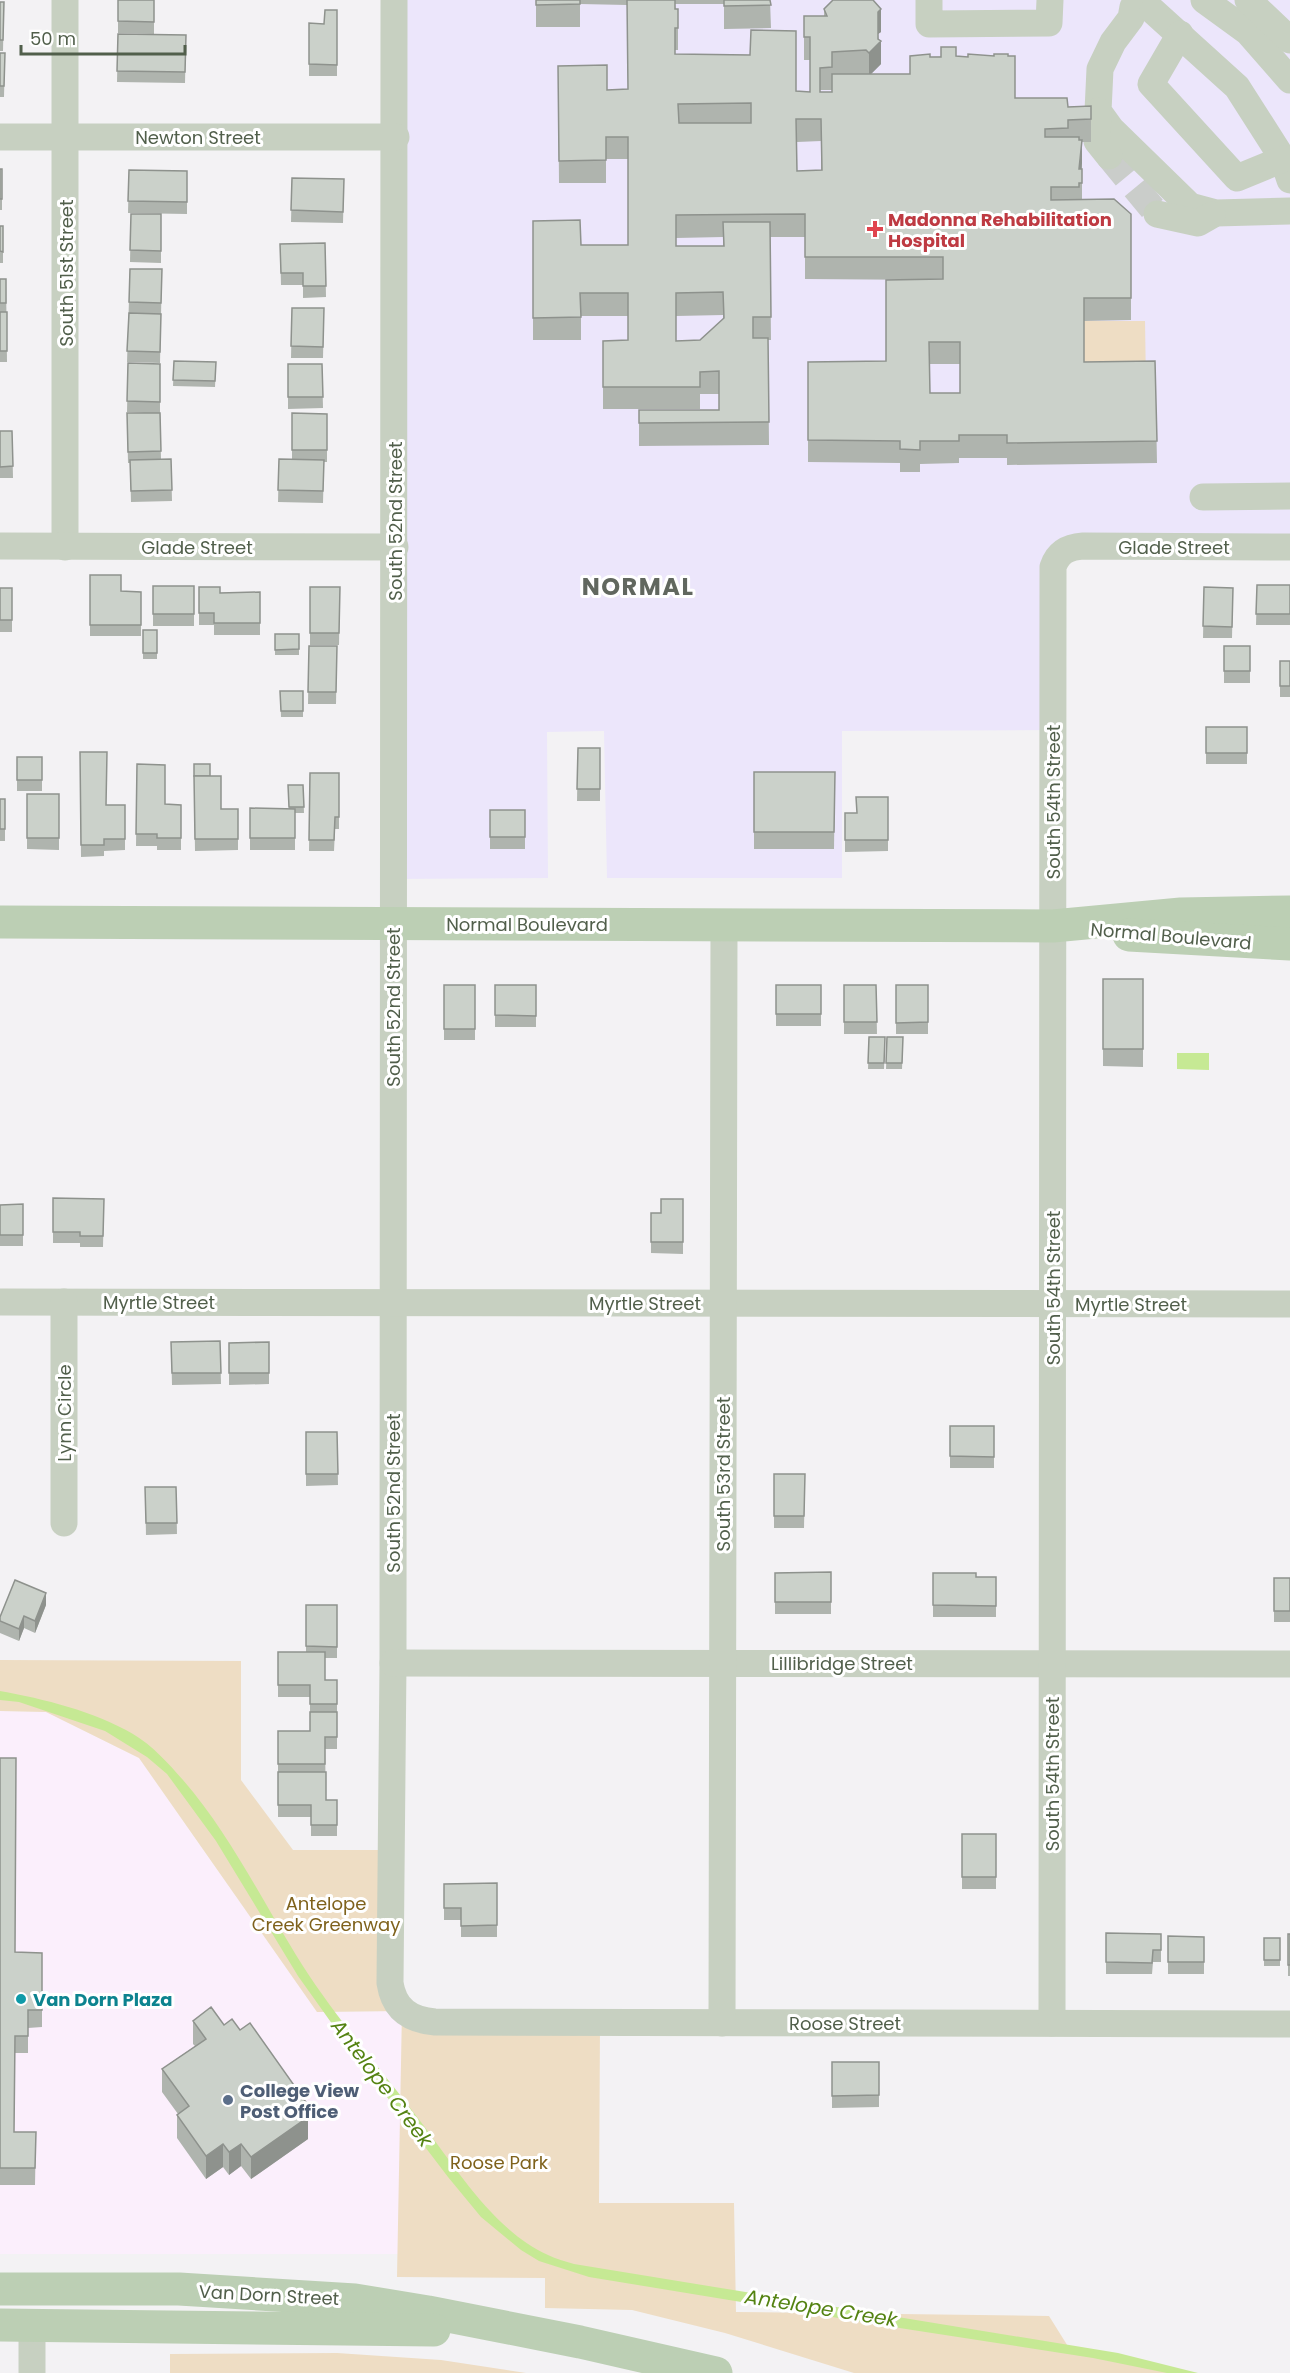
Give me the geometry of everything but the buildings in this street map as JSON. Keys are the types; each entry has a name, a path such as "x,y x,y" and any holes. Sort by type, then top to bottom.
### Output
{"main road":[{"name":"Normal Boulevard","path":"0,922 1053,926 1181,914 1290,912"},
{"name":"Normal Boulevard","path":"1053,926 1144,936 1290,945"},
{"name":"Van Dorn Street","path":"0,2289 179,2289 355,2300 535,2333 716,2373"},
{"name":"Van Dorn Street","path":"0,2325 400,2329 535,2333"}],"street":[{"name":"South 51st Street","path":"64,0 65,547"},
{"name":"South 52nd Street","path":"394,0 396,137 394,1303 390,1983 393,1997 402,2011"},
{"path":"929,0 929,24 1049,24 1050,0"},
{"path":"1204,0 1248,32 1290,80"},
{"path":"1248,0 1290,40"},
{"path":"1109,156 1096,141 1100,69 1113,42 1146,7 1180,34 1237,87 1287,169 1237,178 1151,84 1180,34"},
{"path":"1098,111 1112,129 1190,206 1216,213 1290,211"},
{"name":"Newton Street","path":"0,137 396,137"},
{"path":"1157,214 1198,224 1216,213"},
{"path":"1203,497 1290,496"},
{"name":"Glade Street","path":"0,546 395,547"},
{"name":"Glade Street","path":"1060,554 1074,547 1083,546 1290,547"},
{"name":"South 54th Street","path":"1052,2024 1053,567 1060,554"},
{"name":"South 53rd Street","path":"722,2023 724,924"},
{"name":"Myrtle Street","path":"0,1302 1290,1304"},
{"name":"Lynn Circle","path":"64,1302 64,1523"},
{"name":"Lillibridge Street","path":"393,1663 1290,1664"},
{"name":"Roose Street","path":"402,2011 416,2019 435,2022 1290,2024"},
{"path":"32,2325 32,2373"}],"shaded area":[{"name":"Madonna Rehabilitation Hospital","path":"394,0 1290,0 1290,547 1067,549 1053,730 842,731 842,878 607,878 604,731 547,732 548,878 393,879"},
{"name":"Van Dorn Plaza","path":"0,1711 46,1712 139,1758 317,2012 402,2011 398,2254 0,2254"}],"green space":[{"path":"1084,321 1145,321 1146,384 1084,384"},
{"name":"Antelope Creek Greenway","path":"0,1660 241,1661 241,1780 293,1850 391,1850 402,2011 317,2012 139,1758 46,1712 0,1711"},
{"name":"Roose Park","path":"402,2011 600,2023 599,2203 734,2203 736,2312 1049,2316 1069,2348 1185,2373 854,2373 725,2333 632,2310 545,2308 545,2278 397,2277"},
{"path":"337,2353 441,2360 526,2373 170,2373 170,2354"}],"water":[{"path":"1177,1053 1209,1053 1209,1070 1177,1069"},
{"name":"Antelope Creek","path":"0,1691 51,1702 102,1719 133,1734 166,1761 215,1821 296,1955 341,2020 479,2198 495,2216 529,2245 574,2264 1118,2353 1198,2373 1167,2373 1093,2358 589,2277 539,2261 521,2250 481,2217 448,2177 345,2042 298,1976 216,1841 167,1774 147,1757 105,1731 19,1702 0,1700"}],"tunnel":[{"path":"1109,156 1157,214"}],"place":[{"name":"Madonna Rehabilitation Hospital","path":"875,229"},
{"name":"Van Dorn Plaza","path":"21,1999"},
{"name":"College View Post Office","path":"228,2100"}],"district":[{"name":"NORMAL","path":"638,586"}]}
